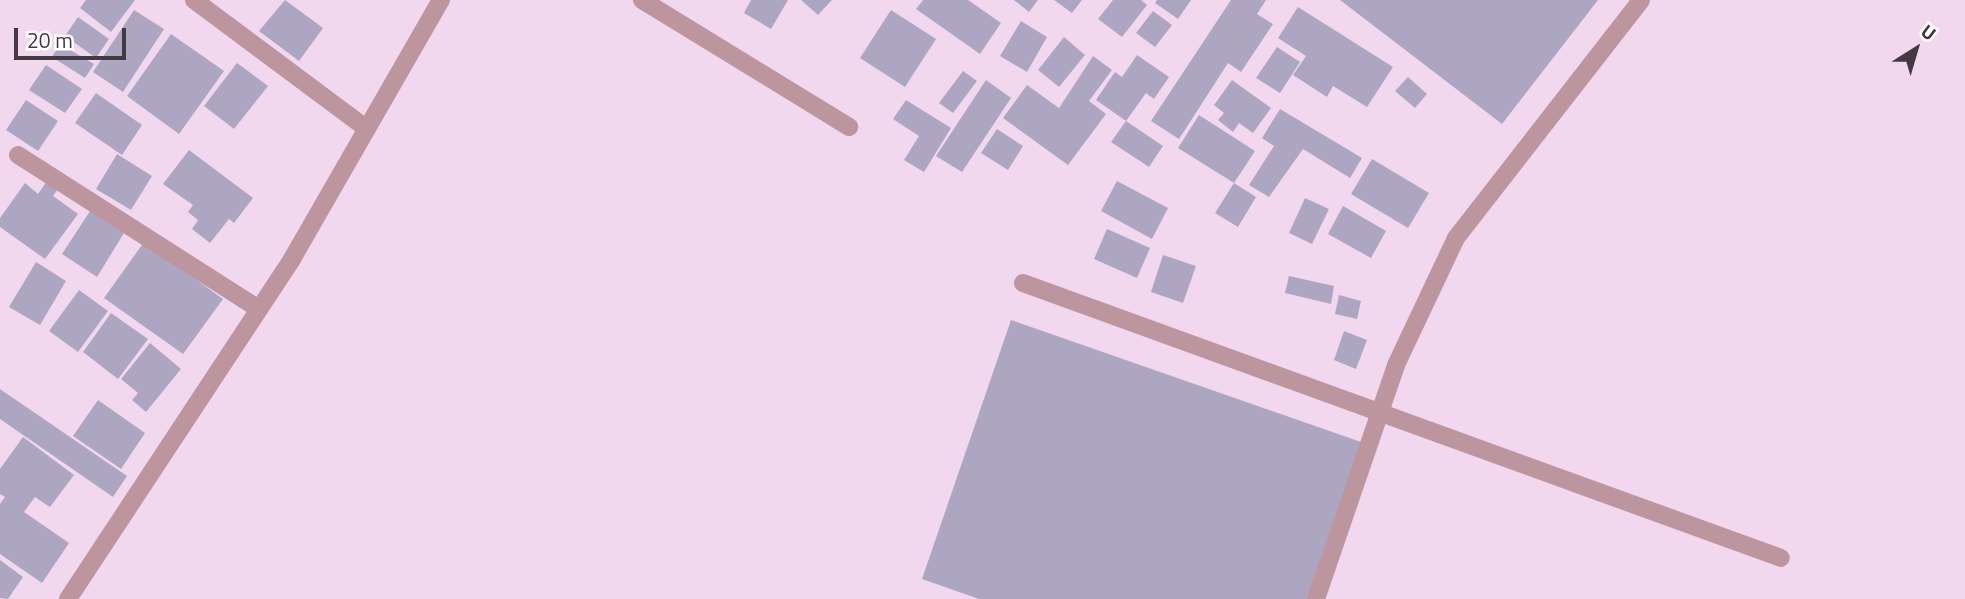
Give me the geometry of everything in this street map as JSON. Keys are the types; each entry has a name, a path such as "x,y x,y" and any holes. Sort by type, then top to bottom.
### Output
{"street":[{"path":"194,0 366,128"},
{"path":"68,599 259,309 442,0"},
{"path":"642,0 849,127"},
{"path":"1316,599 1396,365 1456,238 1641,0"},
{"path":"18,155 259,309"},
{"path":"1023,283 1379,415 1781,558"}],"building":[{"path":"86,0 135,0 111,32 80,8"},
{"path":"285,0 323,28 299,61 259,31"},
{"path":"751,0 788,0 771,29 744,13"},
{"path":"801,0 832,0 818,15"},
{"path":"923,0 968,0 1001,23 980,54 916,9"},
{"path":"1014,0 1038,0 1029,12"},
{"path":"1054,0 1082,0 1072,13"},
{"path":"1113,0 1141,0 1147,5 1122,37 1098,19"},
{"path":"1157,0 1191,0 1178,19 1155,3"},
{"path":"1231,0 1266,0 1257,14 1273,24 1241,72 1228,63 1179,139 1151,121"},
{"path":"1340,0 1598,0 1502,124"},
{"path":"1298,7 1393,67 1367,107 1333,86 1327,97 1293,75 1306,56 1278,38"},
{"path":"134,10 164,29 123,92 93,72"},
{"path":"891,10 936,39 905,87 860,58"},
{"path":"1153,11 1172,25 1155,47 1136,33"},
{"path":"78,17 109,39 96,58 65,36"},
{"path":"1021,21 1047,37 1027,72 1000,56"},
{"path":"171,34 224,71 179,134 127,96"},
{"path":"1064,37 1085,55 1059,87 1038,70"},
{"path":"60,44 94,64 85,78 52,57"},
{"path":"1277,47 1300,62 1280,93 1256,78"},
{"path":"1137,55 1169,77 1154,99 1146,93 1126,121 1096,100 1115,72 1122,77"},
{"path":"1093,56 1112,70 1089,101 1106,114 1068,165 1003,118 1027,85 1059,108"},
{"path":"237,63 268,86 234,129 204,106"},
{"path":"46,65 82,89 65,113 29,90"},
{"path":"963,71 977,81 953,113 939,103"},
{"path":"1408,77 1427,94 1415,108 1395,91"},
{"path":"986,80 1011,98 962,172 936,156"},
{"path":"1232,80 1271,108 1253,133 1239,123 1233,132 1218,120 1224,113 1214,105"},
{"path":"96,93 142,125 122,155 75,123"},
{"path":"26,100 58,121 38,151 6,130"},
{"path":"906,100 951,128 924,172 904,160 919,136 893,119"},
{"path":"1280,109 1362,158 1350,178 1303,149 1269,197 1249,185 1274,146 1262,138"},
{"path":"1199,115 1255,151 1234,183 1178,148"},
{"path":"1126,121 1163,146 1149,167 1111,142"},
{"path":"997,129 1023,146 1008,170 981,153"},
{"path":"189,150 253,198 234,223 229,219 210,243 192,229 198,220 188,212 193,205 163,184"},
{"path":"117,154 152,176 131,210 96,189"},
{"path":"1372,159 1429,193 1408,228 1351,194"},
{"path":"47,181 58,189 53,196 78,214 45,259 0,227 0,218 25,183 38,194"},
{"path":"1117,181 1168,208 1152,239 1101,211"},
{"path":"1234,183 1256,197 1238,227 1215,213"},
{"path":"1305,198 1329,209 1312,244 1289,233"},
{"path":"1343,206 1386,231 1371,258 1328,234"},
{"path":"90,211 124,233 97,277 62,254"},
{"path":"1107,229 1150,248 1137,278 1094,259"},
{"path":"144,242 223,299 183,354 104,298"},
{"path":"1163,255 1196,266 1183,303 1151,292"},
{"path":"36,262 66,281 40,325 9,307"},
{"path":"1289,276 1334,286 1331,304 1285,293"},
{"path":"79,290 108,311 78,352 49,331"},
{"path":"1339,295 1361,301 1357,319 1335,314"},
{"path":"111,313 148,339 118,379 83,352"},
{"path":"1011,320 1361,442 1307,599 979,599 922,579"},
{"path":"1344,331 1367,340 1356,369 1334,360"},
{"path":"150,343 181,369 146,412 132,400 138,393 121,379"},
{"path":"0,389 127,476 113,497 0,419"},
{"path":"98,400 145,433 121,469 73,436"},
{"path":"23,437 74,475 50,507 35,497 24,512 69,543 42,583 0,554 0,504 5,497 0,494 0,469"},
{"path":"0,560 23,577 8,599 0,598"}]}
